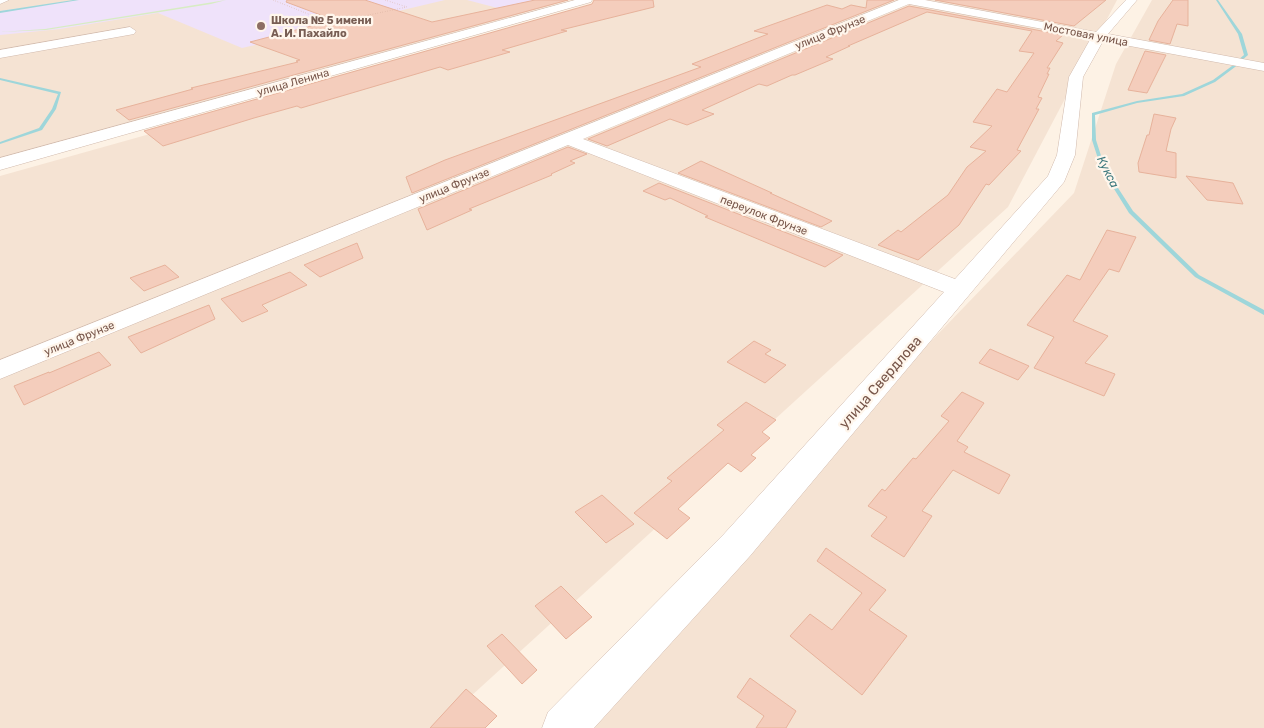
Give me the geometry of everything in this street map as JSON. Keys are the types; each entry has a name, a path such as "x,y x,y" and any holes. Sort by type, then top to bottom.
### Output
{"street":[{"name":"улица Ленина","path":"0,164 587,0"},
{"name":"Мостовая улица","path":"908,0 1264,67"},
{"name":"улица Фрунзе","path":"0,370 908,0"},
{"name":"улица Свердлова","path":"564,728 737,545 1058,178 1066,155 1072,91 1076,77 1099,36 1132,0"},
{"path":"0,54 130,31"},
{"name":"переулок Фрунзе","path":"567,139 961,290"}],"path":[{"path":"273,0 331,23 407,7 385,0"}],"shaded area":[{"path":"0,0 571,0 0,159"},
{"name":"Школа № 5 имени А. И. Пахайло","path":"77,0 445,0 242,48 158,13 60,29 0,35 0,11"},
{"path":"467,0 553,0 509,11"},
{"path":"628,0 1117,0 1008,207 436,728 0,728 0,176"},
{"path":"1152,0 1264,0 1264,728 558,728 1074,193 1116,64"}],"green space":[{"path":"226,0 46,30 0,32 45,29"}],"building":[{"path":"287,0 365,0 432,22 535,0 568,0 129,120 116,110 193,89 191,88 298,62 296,61 300,60 250,42 334,20 286,2"},
{"path":"594,0 653,0 654,7 561,30 567,31 502,50 510,52 448,70 440,67 301,108 297,106 254,118 163,146 144,131 592,4"},
{"path":"867,0 894,0 412,193 406,177 445,160 701,67 692,64 768,34 754,31 827,5 842,9 851,5 866,8"},
{"path":"935,0 1106,0 1074,26"},
{"path":"1173,0 1188,0 1188,26 1177,24 1170,44 1149,40 1158,21"},
{"path":"909,6 1063,35 1056,41 1063,43 1047,68 1050,68 1047,74 1049,74 1038,97 1042,98 1036,109 1039,109 1017,150 1021,151 989,185 986,184 959,225 918,260 878,245 898,230 901,232 948,195 967,167 986,151 970,147 992,126 973,122 997,89 1007,92 1034,53 1019,51 1032,31 927,12 826,57 833,59 767,86 759,84 702,110 714,114 687,125 670,119 607,146 588,139"},
{"path":"1145,51 1166,55 1147,93 1128,90"},
{"path":"1154,114 1176,118 1171,129 1166,151 1176,153 1176,178 1139,172 1138,163 1147,135 1149,135"},
{"path":"568,147 587,154 570,161 575,163 552,175 469,209 472,210 427,230 418,209"},
{"path":"701,161 832,221 821,227 678,173"},
{"path":"1186,176 1233,183 1243,204 1207,200"},
{"path":"659,183 843,255 825,267 705,217 708,216 670,198 665,200 643,191"},
{"path":"1107,230 1136,237 1119,272 1109,269 1073,321 1108,336 1085,363 1115,374 1104,396 1034,368 1054,337 1027,325 1067,275 1080,280"},
{"path":"357,243 363,258 320,277 304,265"},
{"path":"165,265 179,277 144,291 130,278"},
{"path":"290,272 307,285 262,305 268,311 242,322 221,299"},
{"path":"209,305 215,319 141,353 128,337"},
{"path":"754,341 771,350 765,354 786,365 765,383 727,362"},
{"path":"990,349 1029,366 1018,380 979,363"},
{"path":"99,352 111,365 24,405 14,386"},
{"path":"962,392 984,403 957,441 968,447 964,452 1010,475 999,494 953,470 922,511 932,516 904,557 871,536 887,517 868,506 882,489 885,491 913,458 916,459 949,421 941,416"},
{"path":"746,402 776,420 762,432 770,438 751,455 756,458 741,472 728,463 678,509 690,518 667,539 634,513 672,481 667,478 724,430 717,425"},
{"path":"602,495 634,524 606,543 575,512"},
{"path":"826,548 886,590 869,610 907,636 862,695 790,636 810,614 832,630 862,593 817,561"},
{"path":"561,586 592,617 566,639 535,606"},
{"path":"502,634 537,670 522,684 487,646"},
{"path":"750,678 796,711 786,728 756,728 764,716 737,697"},
{"path":"466,689 497,716 485,728 430,728"}],"waterway":[{"name":"Кукса","path":"0,12 78,0"},
{"name":"Кукса","path":"1217,0 1240,34 1246,55 1240,60"},
{"name":"Кукса","path":"1237,64 1214,81 1183,95 1137,102 1093,114 1094,140 1103,168 1131,212 1197,276 1264,313"},
{"name":"Кукса","path":"0,79 60,93 54,109 41,129 0,143"}],"place":[{"name":"Школа № 5 имени А. И. Пахайло","path":"261,26"}]}
